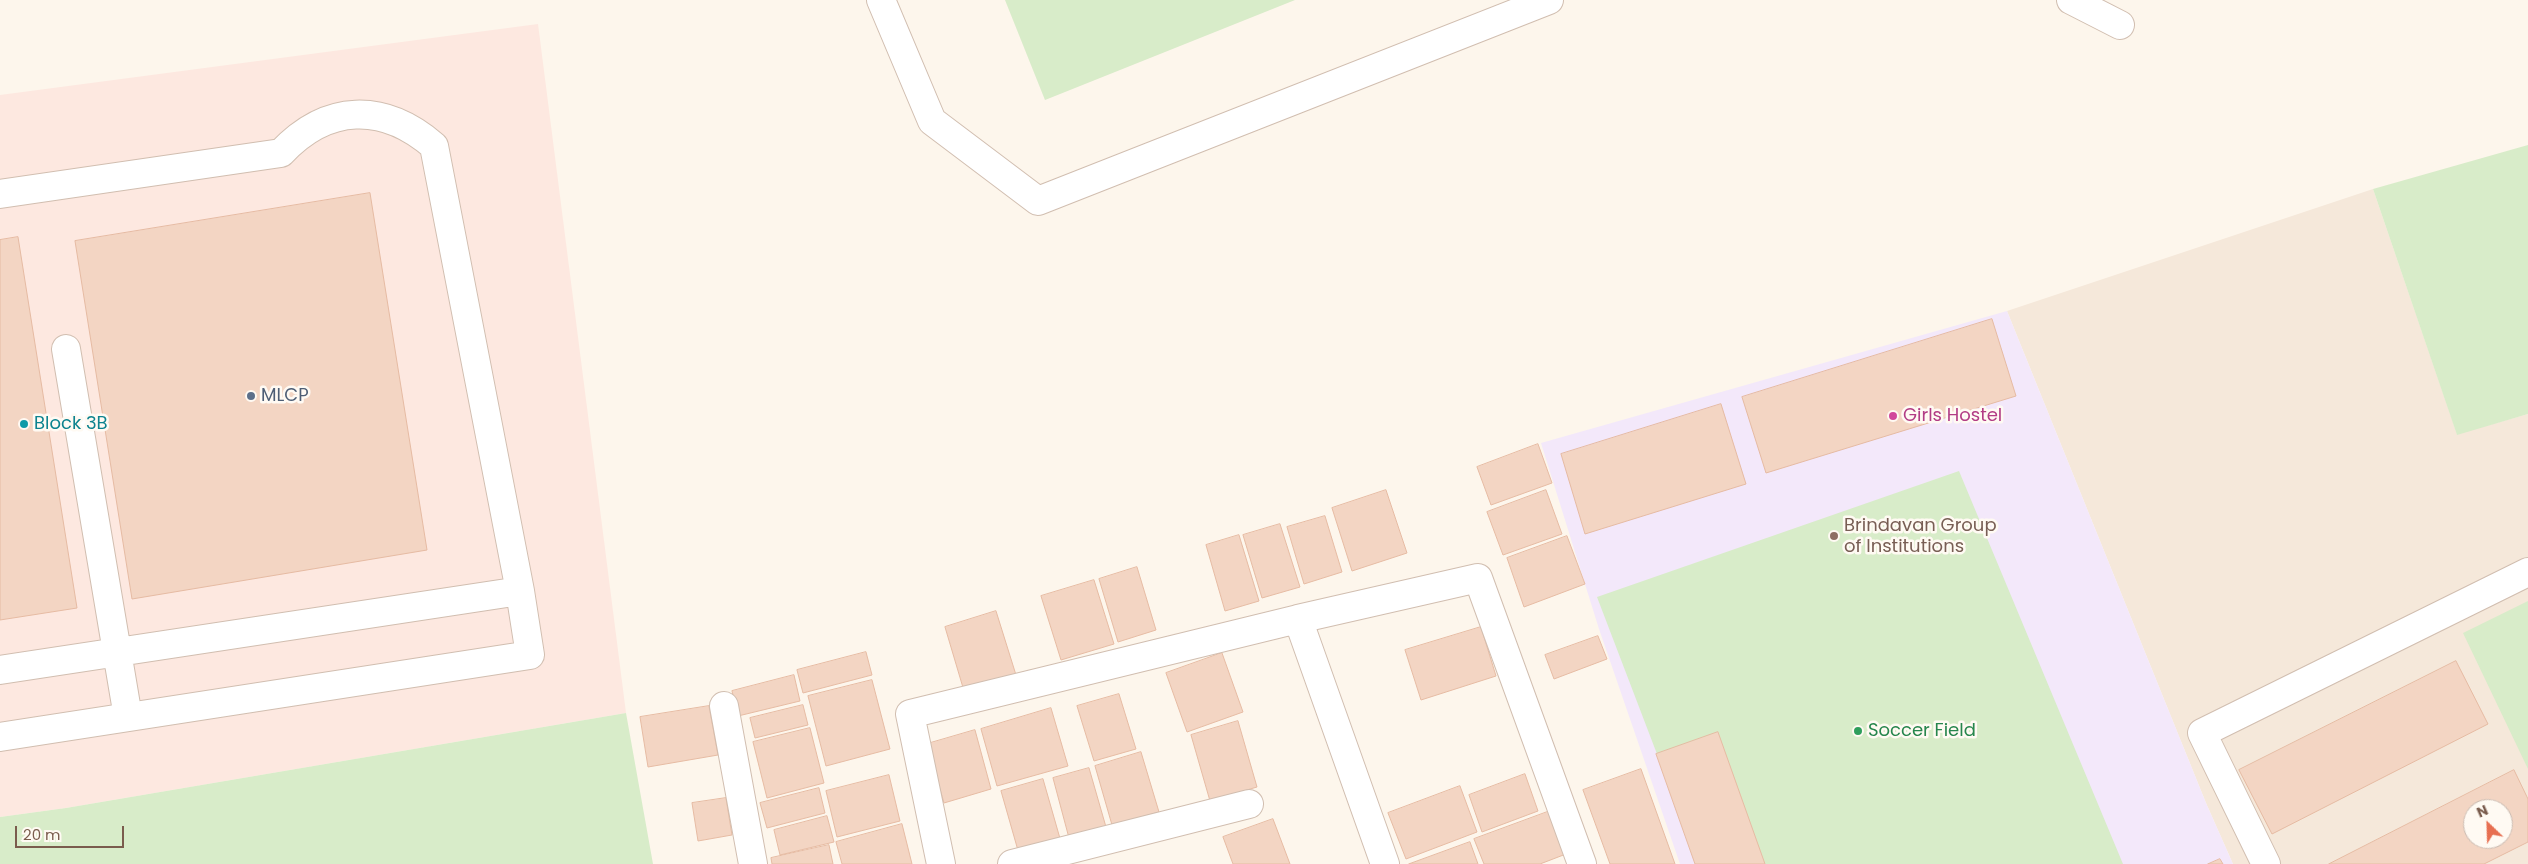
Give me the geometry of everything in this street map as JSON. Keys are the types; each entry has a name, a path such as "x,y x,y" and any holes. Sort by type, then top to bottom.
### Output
{"street":[{"path":"881,0 932,121 1038,201 1549,0"},
{"path":"2072,0 2120,25"},
{"path":"0,194 281,154 296,138 313,126 333,118 354,114 377,115 398,121 418,131 434,146 520,591 530,655 0,737"},
{"path":"66,349 128,717"},
{"path":"2266,864 2202,733 2528,572"},
{"path":"942,864 910,714 1298,619 1478,578 1582,864"},
{"path":"0,670 520,591"},
{"path":"1298,619 1385,864"},
{"path":"724,706 752,864"},
{"path":"1012,864 1248,804"}],"shaded area":[{"path":"538,24 626,713 66,808 0,817 0,95"},
{"path":"2373,189 2457,434 2528,414 2528,864 2233,864 2206,803 2007,311"},
{"name":"Brindavan Group of Institutions","path":"2007,311 2206,803 2233,864 1680,864 1599,629 1541,443"}],"green space":[{"path":"1005,0 1295,0 1045,100"},
{"path":"2528,145 2528,414 2457,435 2373,189"},
{"name":"Soccer Field","path":"1959,471 2123,864 1699,864 1597,597"},
{"path":"2528,601 2528,769 2463,633"},
{"path":"626,713 653,864 0,864 0,817 66,808"}],"building":[{"name":"MLCP","path":"370,193 427,550 132,599 75,241"},
{"name":"Block 3B","path":"18,237 77,608 0,620 0,240"},
{"path":"1992,319 2016,396 1766,473 1742,397"},
{"path":"1721,404 1746,484 1585,534 1561,454"},
{"path":"1538,444 1552,483 1491,505 1477,467"},
{"path":"1386,490 1407,553 1352,571 1332,508"},
{"path":"1546,490 1562,534 1503,555 1487,512"},
{"path":"1325,516 1342,572 1304,584 1287,527"},
{"path":"1280,524 1300,587 1262,598 1243,535"},
{"path":"1239,535 1259,601 1225,611 1206,545"},
{"path":"1567,536 1585,584 1524,607 1507,558"},
{"path":"1137,567 1156,630 1118,642 1099,579"},
{"path":"1094,580 1114,644 1061,660 1041,596"},
{"path":"996,611 1016,675 964,691 945,627"},
{"path":"1481,627 1496,676 1421,700 1405,650"},
{"path":"1598,636 1607,659 1554,679 1545,655"},
{"path":"866,652 872,675 803,693 797,670"},
{"path":"1222,653 1243,712 1187,732 1166,673"},
{"path":"2456,661 2488,724 2272,834 2239,770"},
{"path":"794,675 800,701 738,716 732,691"},
{"path":"872,680 890,749 826,766 808,696"},
{"path":"1119,694 1136,749 1094,761 1077,706"},
{"path":"803,705 808,725 755,738 750,718"},
{"path":"709,706 718,755 648,767 640,717"},
{"path":"1051,708 1068,766 997,786 981,729"},
{"path":"1238,721 1257,787 1210,801 1191,735"},
{"path":"810,728 824,783 767,798 753,742"},
{"path":"975,730 991,789 944,803 927,744"},
{"path":"1718,732 1765,864 1695,864 1656,754"},
{"path":"1141,752 1159,812 1112,825 1095,766"},
{"path":"1089,768 1106,827 1069,838 1053,778"},
{"path":"1641,769 1675,864 1610,864 1583,790"},
{"path":"2514,770 2528,799 2528,842 2484,864 2329,864"},
{"path":"1525,774 1538,811 1482,832 1469,795"},
{"path":"889,775 900,821 837,837 826,791"},
{"path":"1043,779 1061,842 1019,854 1001,791"},
{"path":"1460,786 1477,832 1406,859 1388,813"},
{"path":"819,788 825,813 767,828 760,803"},
{"path":"726,798 732,835 698,841 692,803"},
{"path":"1550,811 1566,854 1540,864 1484,864 1474,839"},
{"path":"827,816 834,842 780,855 774,830"},
{"path":"1273,819 1290,864 1233,864 1223,837"},
{"path":"902,824 912,864 842,864 836,842"},
{"path":"1470,842 1478,864 1409,864"},
{"path":"829,845 833,864 772,864 771,858"},
{"path":"2220,859 2223,864 2208,864"}],"place":[{"name":"MLCP","path":"251,396"},
{"name":"Girls Hostel","path":"1893,416"},
{"name":"Block 3B","path":"24,424"},
{"name":"Brindavan Group of Institutions","path":"1834,536"},
{"name":"Soccer Field","path":"1858,731"}]}
